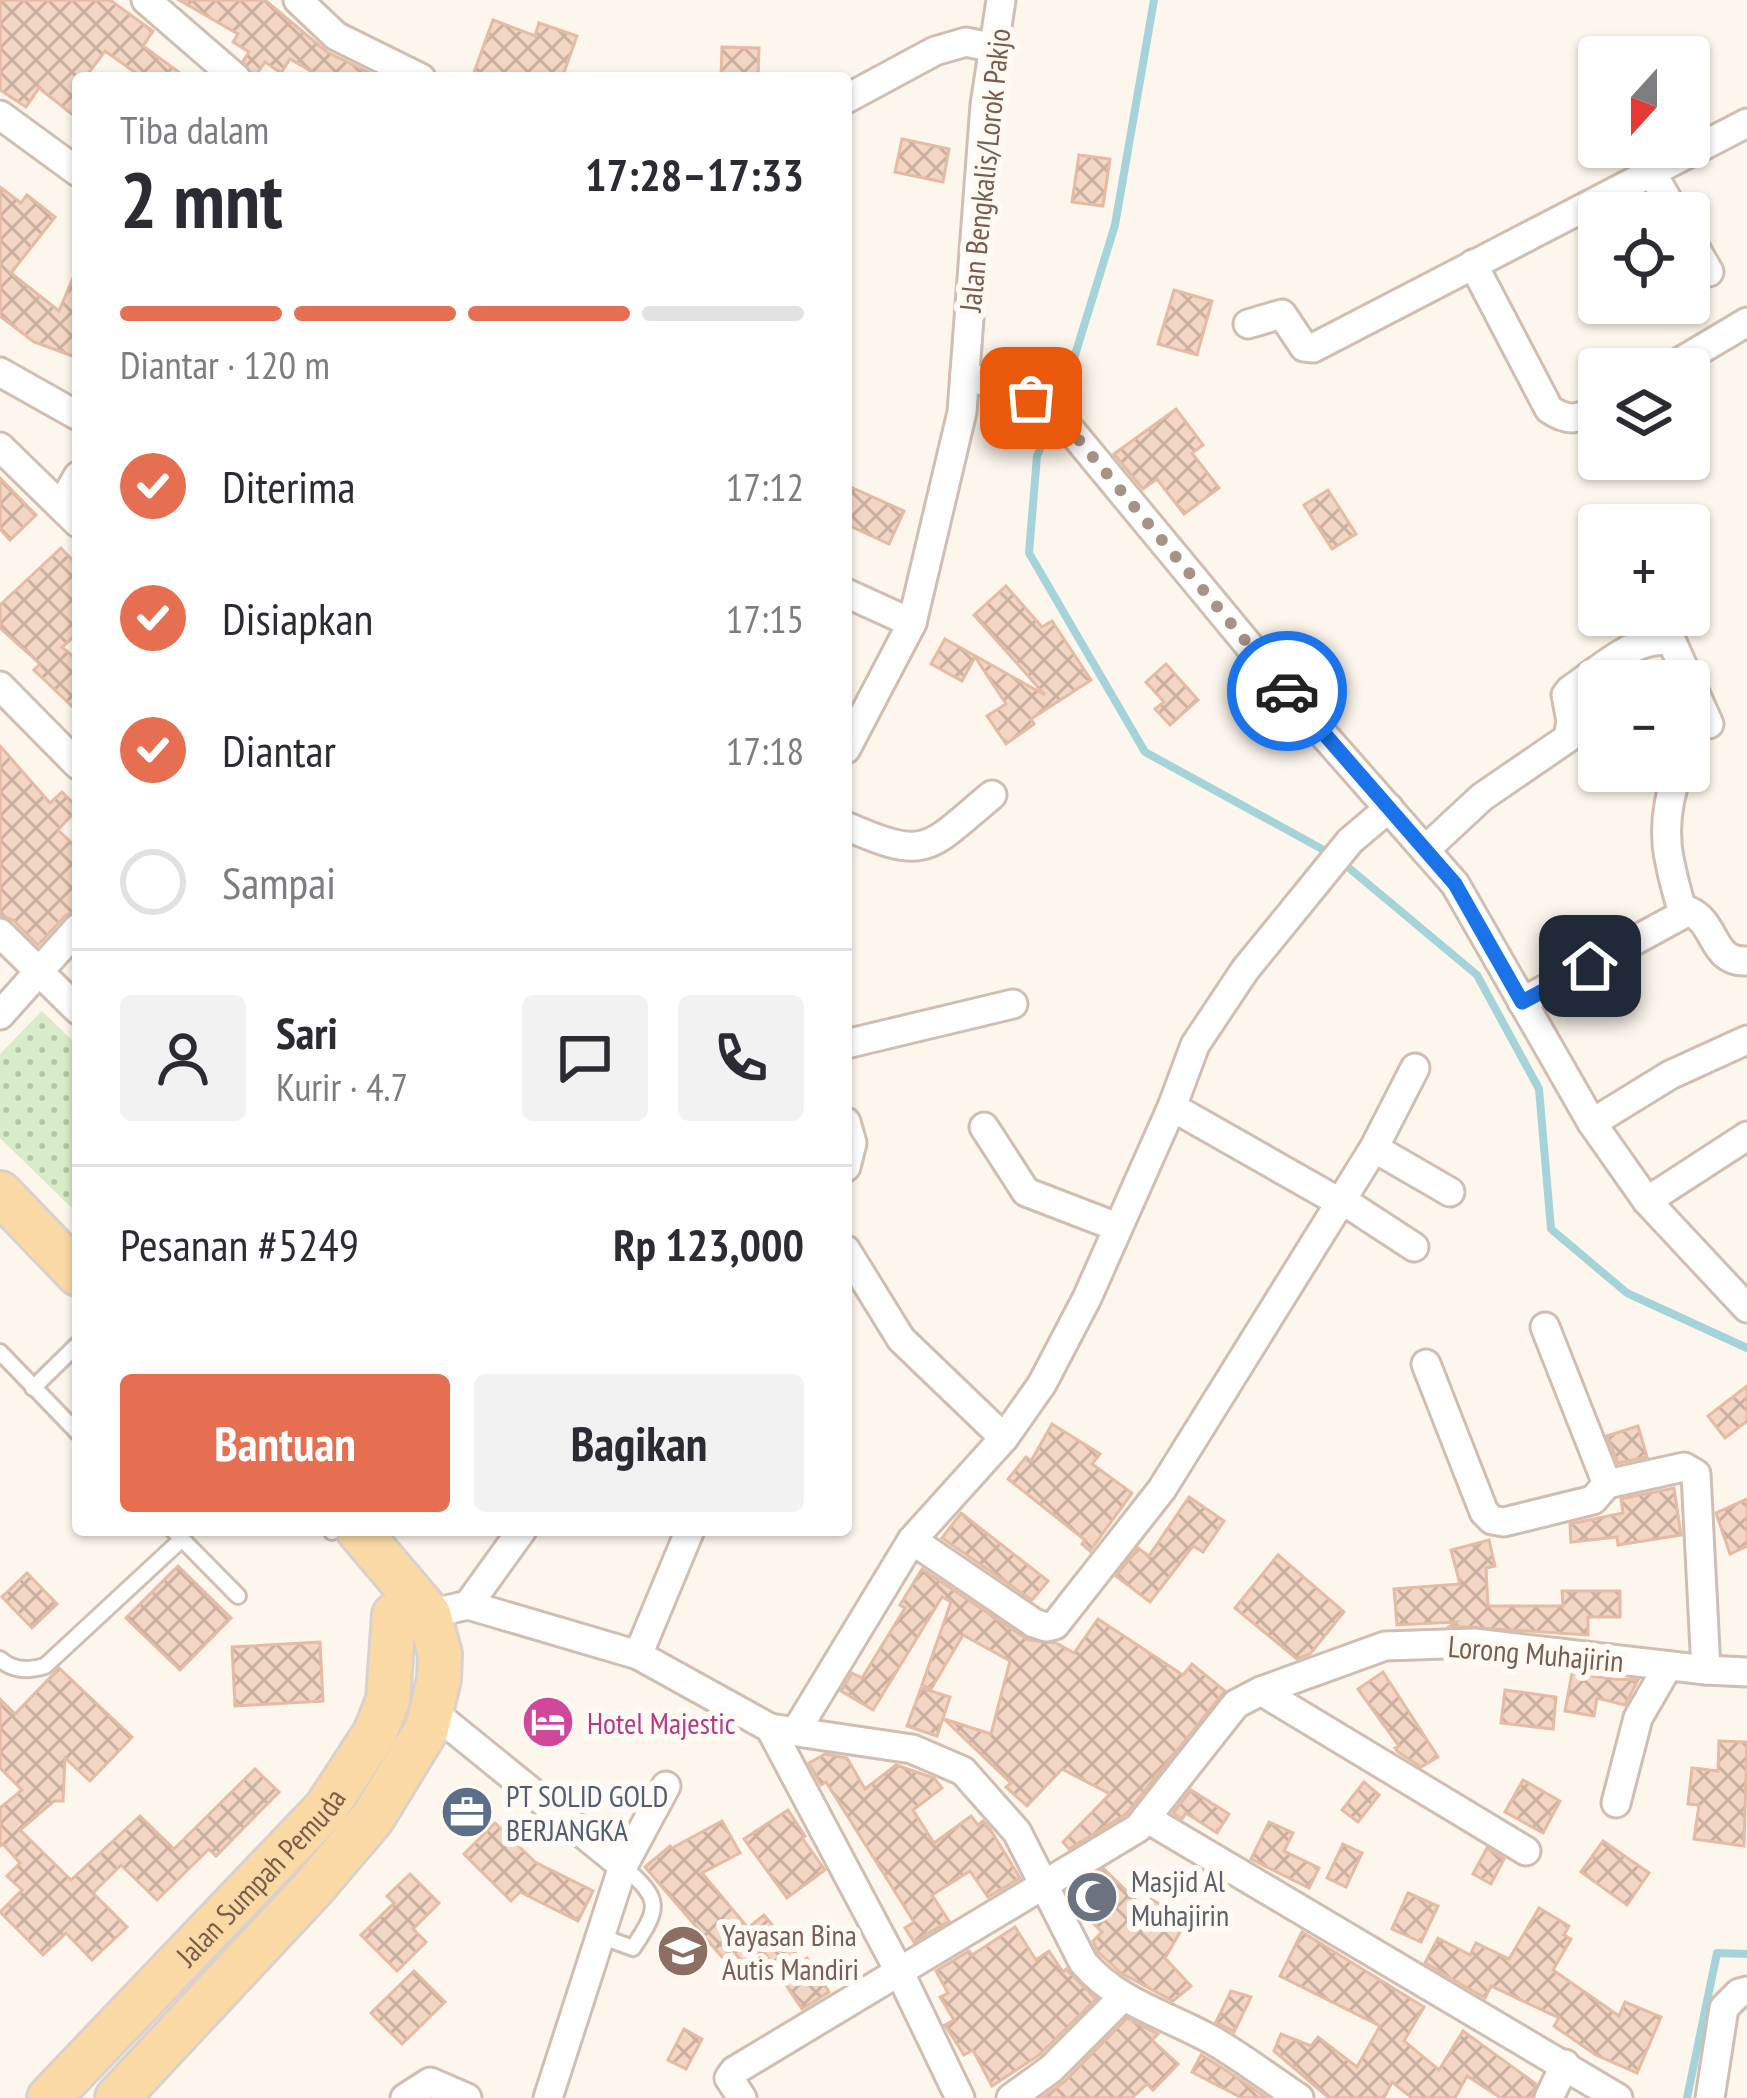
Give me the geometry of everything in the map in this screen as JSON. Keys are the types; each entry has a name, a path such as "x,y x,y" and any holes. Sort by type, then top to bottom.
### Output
{"main road":[{"path":"0,1166 72,1238"},
{"path":"0,1193 72,1268"},
{"path":"345,1536 430,1612"},
{"name":"Jalan Sumpah Pemuda","path":"117,2098 372,1819 434,1712 440,1654 430,1612"},
{"name":"Jalan Sumpah Pemuda","path":"50,2098 326,1808 375,1733 430,1612"}],"street":[{"path":"146,0 229,72"},
{"path":"298,0 335,36 409,72"},
{"name":"Jalan Bengkalis/Lorok Pakjo","path":"852,738 912,623 962,412 985,105 1001,0"},
{"path":"852,96 934,51 966,42 994,48"},
{"path":"0,115 72,168"},
{"path":"1248,324 1282,314 1304,347 1313,348 1747,123"},
{"path":"1651,171 1664,192"},
{"path":"1472,264 1549,409 1562,418 1578,419"},
{"path":"1703,348 1747,322"},
{"path":"0,372 72,413"},
{"path":"965,375 1031,398 1059,416 1455,884 1592,1123 1647,1201 1744,1301"},
{"path":"0,447 70,514"},
{"path":"852,596 912,623"},
{"path":"1615,660 1639,645 1662,639 1672,642 1680,660"},
{"path":"1425,850 1481,797 1568,738 1571,721 1566,695 1578,684"},
{"path":"0,686 72,760"},
{"path":"1671,792 1664,816 1667,862 1683,914"},
{"path":"852,829 893,847 916,849 933,844 992,795"},
{"path":"783,1730 912,1540 1004,1438 1042,1384 1087,1298 1195,1045 1245,970 1350,841 1388,808"},
{"path":"1522,1002 1683,914 1694,912 1702,918 1729,960 1747,961"},
{"path":"0,933 72,1004"},
{"path":"0,1015 72,934"},
{"path":"852,1043 1013,1004"},
{"path":"1592,1123 1670,1075 1747,1040"},
{"path":"912,1540 1034,1623 1055,1625 1162,1489 1374,1148 1415,1068"},
{"path":"1172,1107 1414,1247"},
{"path":"984,1127 1026,1192 1117,1227"},
{"path":"1647,1201 1747,1136"},
{"path":"1374,1148 1450,1192"},
{"path":"852,1260 901,1339 1004,1438"},
{"path":"1545,1327 1607,1484"},
{"path":"1426,1364 1484,1512 1492,1520 1504,1522 1593,1500 1607,1484 1684,1467 1694,1469 1706,1670"},
{"path":"430,1612 516,1536"},
{"path":"638,1655 688,1536"},
{"path":"430,1612 638,1655 783,1730 912,1749 962,1771 1017,1832 1083,1962 1096,1978 1123,1997 1212,2041 1299,2098"},
{"name":"Lorong Muhajirin","path":"742,2098 730,2081 732,2073 1138,1828 1236,1703 1261,1691 1385,1646 1474,1643 1747,1672"},
{"path":"1616,1804 1646,1700 1668,1666"},
{"path":"1261,1691 1526,1851"},
{"path":"434,1712 623,1866"},
{"path":"783,1730 960,2098"},
{"path":"548,2098 623,1866 666,1786"},
{"path":"1146,1818 1618,2098"},
{"path":"1710,2098 1724,2008 1747,1991"},
{"path":"1011,2098 1050,2087 1123,1997"},
{"path":"1549,2098 1565,2064"},
{"path":"405,2098 430,2082 467,2098"}],"lane":[{"path":"33,1388 72,1351"},
{"path":"0,1352 72,1427"},
{"path":"0,1659 8,1666 31,1670 44,1666 176,1536"},
{"path":"180,1536 238,1596"},
{"path":"600,1936 633,1948 656,1907 623,1866"}],"green space":[{"path":"42,1011 72,1040 72,1208 0,1138 0,1054"}],"building":[{"path":"0,0 110,0 153,31 143,46 179,72 135,72 105,51 89,72 72,72 72,114 39,88 26,107 0,90"},
{"path":"179,0 265,0 327,52 368,72 313,72 290,59 282,72 265,62 258,72 250,72 243,61 249,52 233,42 238,34"},
{"path":"493,20 535,36 539,23 577,36 564,72 474,72"},
{"path":"722,47 759,48 758,72 721,72"},
{"path":"902,139 949,149 943,182 895,172"},
{"path":"1079,155 1110,159 1103,206 1072,202"},
{"path":"0,187 21,203 27,195 55,217 11,273 59,311 72,280 72,356 34,342 0,316"},
{"path":"1174,290 1212,301 1197,355 1158,344"},
{"path":"1176,409 1203,445 1192,453 1219,488 1184,514 1157,479 1143,489 1114,454"},
{"path":"0,478 36,515 10,540 0,529"},
{"path":"852,488 904,511 889,544 852,527"},
{"path":"1328,490 1356,534 1332,549 1304,505"},
{"path":"61,548 72,560 72,638 62,647 72,656 72,706 34,670 40,664 0,628 0,605"},
{"path":"1006,586 1042,627 1052,621 1091,680 1031,719 1034,724 1006,744 987,716 1006,704 975,657 962,681 931,664 945,639 1045,695 974,615"},
{"path":"1166,664 1198,700 1170,725 1155,709 1164,702 1146,682"},
{"path":"0,746 50,803 62,792 72,802 72,815 58,830 72,843 72,913 38,945 13,920 0,915"},
{"path":"1747,1386 1747,1421 1725,1438 1708,1416"},
{"path":"1052,1424 1100,1454 1092,1464 1132,1493 1090,1551 1082,1544 1085,1540 1008,1479 1026,1457 1031,1461"},
{"path":"1638,1426 1647,1457 1618,1463 1607,1436"},
{"path":"1674,1488 1681,1535 1618,1545 1617,1537 1571,1542 1570,1524 1623,1513 1621,1499"},
{"path":"1189,1497 1224,1521 1203,1552 1193,1546 1150,1602 1116,1576 1138,1548 1149,1556"},
{"path":"1747,1499 1747,1546 1730,1554 1716,1513"},
{"path":"961,1513 1048,1581 1032,1600 942,1538"},
{"path":"1489,1540 1495,1566 1486,1568 1488,1606 1563,1606 1562,1591 1620,1591 1620,1617 1588,1617 1588,1635 1450,1626 1456,1622 1397,1625 1394,1589 1460,1584 1451,1550"},
{"path":"1278,1555 1344,1612 1310,1654 1297,1659 1235,1608"},
{"path":"178,1566 231,1618 180,1670 126,1618"},
{"path":"922,1569 1028,1640 1056,1643 1074,1653 1098,1619 1183,1675 1192,1664 1225,1691 1126,1814 1069,1849 1063,1842 1110,1794 1062,1769 1027,1806 1006,1787 1011,1783 944,1719 991,1734 1010,1661 963,1635 931,1689 922,1685 951,1602 942,1597 873,1710 841,1691 852,1673 862,1678 905,1608 900,1605"},
{"path":"27,1573 57,1604 32,1628 2,1597"},
{"path":"320,1642 323,1701 235,1706 232,1647"},
{"path":"59,1668 132,1737 90,1781 65,1758 63,1801 54,1801 20,1830 71,1880 140,1816 174,1849 255,1769 279,1792 216,1856 209,1849 157,1900 121,1865 93,1893 127,1927 92,1960 66,1933 43,1955 0,1912 22,1890 7,1876 20,1863 0,1846 0,1808 22,1790 0,1768 0,1699 15,1714"},
{"path":"1383,1672 1438,1757 1421,1767 1398,1752 1395,1748 1399,1746 1358,1689"},
{"path":"1572,1673 1638,1680 1625,1705 1597,1698 1594,1716 1565,1711"},
{"path":"921,1688 950,1697 937,1736 907,1726"},
{"path":"1505,1690 1556,1697 1553,1729 1501,1723"},
{"path":"1719,1741 1747,1742 1744,1846 1694,1839 1699,1805 1688,1804 1692,1768 1718,1771"},
{"path":"825,1754 847,1758 865,1789 896,1765 934,1778 942,1788 913,1810 934,1843 971,1816 990,1829 1020,1878 988,1897 970,1871 932,1895 949,1921 914,1942 905,1928 914,1922 826,1782 821,1785 809,1763"},
{"path":"1523,1780 1560,1801 1543,1833 1505,1812"},
{"path":"1364,1782 1379,1795 1358,1822 1342,1810"},
{"path":"1191,1790 1229,1814 1217,1833 1186,1813 1182,1819 1173,1813"},
{"path":"788,1810 825,1870 787,1898 744,1839"},
{"path":"722,1821 740,1853 702,1873 748,1928 764,1915 802,1961 807,1958 829,1992 802,2009 764,1952 747,1967 732,1950 722,1957 645,1867 670,1846"},
{"path":"1269,1822 1293,1833 1284,1851 1319,1868 1309,1888 1251,1859"},
{"path":"495,1823 535,1862 593,1891 578,1921 520,1892 511,1901 464,1854"},
{"path":"1603,1841 1649,1873 1627,1905 1581,1872"},
{"path":"1343,1844 1362,1853 1346,1887 1327,1878"},
{"path":"1487,1848 1504,1859 1491,1884 1473,1874"},
{"path":"1104,1869 1145,1909 1151,1899 1187,1920 1165,1958 1191,1986 1173,2001 1121,1973 1098,1952 1093,1941 1102,1932 1067,1891"},
{"path":"410,1874 439,1903 413,1929 426,1942 397,1971 361,1935 394,1903 387,1896"},
{"path":"1408,1893 1438,1906 1421,1942 1392,1929"},
{"path":"1539,1908 1569,1926 1564,1935 1571,1939 1553,1970 1619,2016 1625,2002 1661,2017 1637,2073 1596,2055 1554,2026 1559,2018 1491,1986 1485,1998 1425,1963 1438,1938 1470,1955 1476,1943 1509,1959"},
{"path":"1015,1927 1036,1960 1049,1951 1063,1972 1066,1969 1096,1999 1039,2055 992,2086 973,2050 964,2055 945,2025 954,2020 940,1997 948,1993 936,1971"},
{"path":"1302,1932 1424,2007 1404,2041 1439,2070 1463,2031 1536,2084 1531,2098 1501,2098 1467,2076 1455,2098 1412,2098 1392,2082 1384,2098 1329,2098 1274,2051 1281,2034 1311,2046 1318,2037 1357,2067 1380,2026 1280,1976"},
{"path":"414,1971 445,2002 402,2044 371,2013"},
{"path":"1231,1991 1251,1997 1234,2032 1216,2022"},
{"path":"1127,2018 1158,2034 1152,2040 1178,2064 1153,2090 1147,2084 1132,2098 1042,2098 1064,2082"},
{"path":"684,2029 702,2039 686,2069 668,2060"},
{"path":"1201,2055 1267,2098 1242,2098 1192,2072"}],"waterway":[{"path":"1059,407 1115,225 1154,0"},
{"path":"1053,420 1037,456 1029,553 1145,752 1331,854"},
{"path":"1343,863 1477,975 1539,1089 1551,1229 1627,1293 1747,1348"},
{"path":"1687,2098 1717,1953 1747,1954"}],"way so far":[{"path":"1031,398 1059,416 1287,691"}],"place":[{"name":"Hotel Majestic","path":"548,1722"},
{"name":"PT SOLID GOLD BERJANGKA","path":"467,1812"},
{"name":"Masjid Al Muhajirin","path":"1092,1897"},
{"name":"Yayasan Bina Autis Mandiri","path":"683,1951"}],"route":[{"path":"1287,691 1455,884 1522,1002 1590,966"}]}
